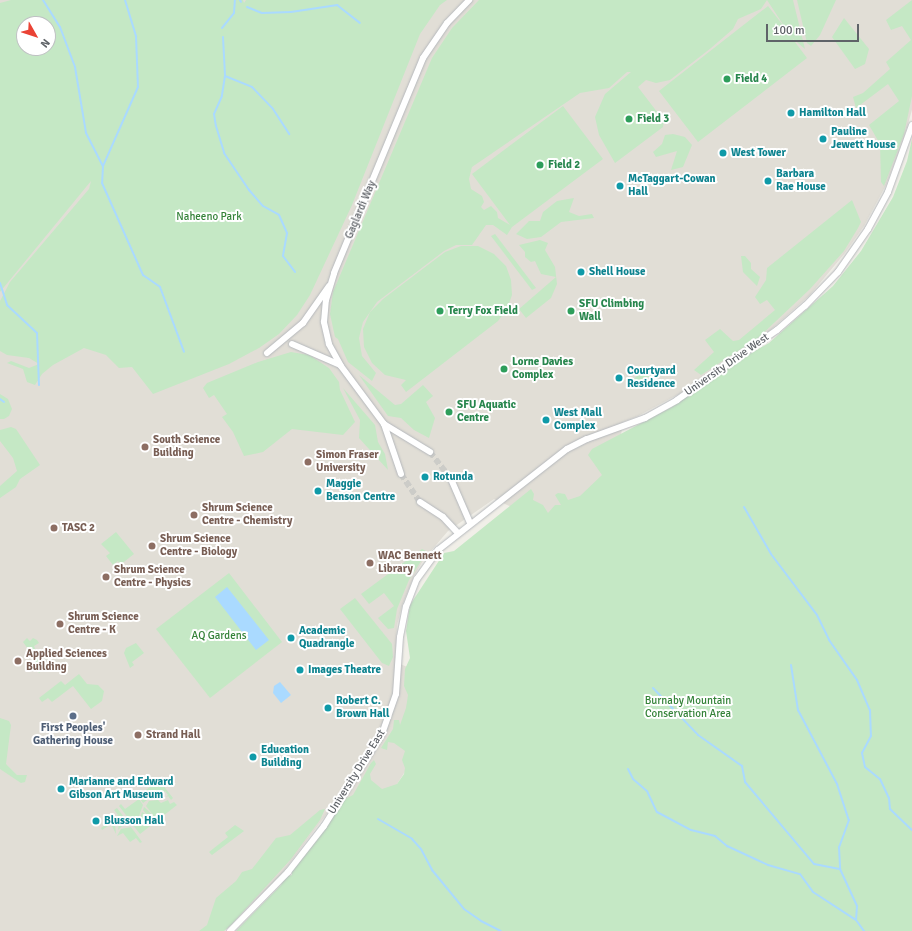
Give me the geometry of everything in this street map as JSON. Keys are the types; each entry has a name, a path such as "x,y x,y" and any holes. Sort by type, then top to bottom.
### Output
{"street":[{"name":"Gaglardi Way","path":"401,474 384,424 341,366 329,344 324,322 329,286 424,58 447,23 469,0"},
{"name":"University Drive West","path":"464,528 568,449 587,439 645,418 677,400 771,334 805,306 838,272 868,229 888,192 912,126"},
{"path":"267,353 303,323 329,286"},
{"path":"292,344 341,366"},
{"name":"Gaglardi Way","path":"384,424 430,452"},
{"path":"451,479 470,524"},
{"path":"420,502 443,516 458,533"},
{"name":"University Drive East","path":"230,931 272,891 302,855 324,826 382,734 396,694 401,629 411,593 425,566 464,528"}],"shaded area":[{"name":"Simon Fraser University","path":"0,0 912,0 912,110 903,141 886,185 864,226 845,253 810,295 767,333 679,394 638,416 623,422 613,487 559,528 494,499 448,531 424,559 414,576 402,606 397,625 395,662 410,668 422,745 392,792 336,816 328,812 280,876 224,931 0,931"}],"green space":[{"name":"Naheeno Park","path":"11,0 243,0 244,3 246,0 447,0 440,5 420,34 352,205 310,295 297,315 279,334 259,348 229,364 153,394 132,367 119,368 106,355 84,348 53,365 42,374 35,385 27,382 23,369 7,363 11,361 29,368 39,364 29,358 7,355 0,351 0,301 10,282 89,189 91,181 0,292 0,3"},
{"path":"479,0 767,0 761,9 738,19 733,29 670,80 656,83 646,80 638,87 664,121 663,127 615,163 599,135 595,117 605,94 631,72 627,72 609,88 580,93 472,167 469,179 471,189 482,196 484,202 481,207 484,210 491,206 497,212 498,218 510,225 472,174 563,106 603,159 512,227 507,235 493,225 486,225 472,245 456,245 444,251 377,302 363,322 359,338 362,356 376,373 372,381 348,362 338,339 335,337 330,314 333,292 432,58 452,28"},
{"name":"Field 4","path":"767,0 793,0 805,49 792,38 807,58 698,142 659,91 768,6 786,29"},
{"path":"797,0 836,0 820,35 811,46 807,43"},
{"path":"912,0 912,96 904,134 884,186 881,182 880,144 869,125 899,101 888,84 856,108 853,97 863,93 890,69 886,62 911,40 902,26 891,30 886,20"},
{"path":"844,18 869,49 865,64 855,69 832,37"},
{"path":"673,134 685,137 692,145 683,167 671,170 677,151 656,157 653,152 662,144 665,135"},
{"name":"Burnaby Mountain Conservation Area","path":"912,139 912,931 236,931 281,885 285,877 292,875 292,866 339,809 343,800 353,795 374,760 376,764 370,774 371,780 382,789 397,784 404,774 405,768 402,760 405,751 394,743 388,742 387,750 381,748 393,729 394,720 399,720 400,725 406,708 408,695 404,686 405,669 410,658 406,631 410,605 444,553 454,551 531,489 534,494 533,500 543,505 548,513 555,505 561,505 555,495 558,493 565,494 568,500 580,496 602,475 588,455 592,449 672,407 746,356 769,343 833,286 861,251 893,197 907,161"},
{"path":"574,198 569,212 579,216 592,214 594,218 561,222 541,237 527,239 516,234 529,221 540,221 543,212 557,201"},
{"path":"852,200 861,222 844,251 810,289 758,338 701,375 694,370 714,352 705,340 720,329 733,341 739,340 775,310 767,300 760,304 755,297 766,280 767,268"},
{"path":"495,234 536,288 532,290 491,236"},
{"path":"540,240 548,243 545,250 555,267 557,284 551,298 526,318 519,309 556,277 541,274 535,261 531,262 525,257 525,252 519,245"},
{"name":"Terry Fox Field","path":"461,246 478,246 494,254 506,266 511,280 512,295 507,309 498,321 406,392 401,385 406,380 385,375 372,363 364,347 363,329 370,312 383,299 445,252"},
{"path":"741,256 745,256 751,263 751,269 760,277 757,286 743,272"},
{"path":"291,352 309,355 329,368 339,382 340,390 355,422 343,435 292,429 263,452 244,456 233,432 222,417 227,414 214,395 209,398 203,388 207,383 258,362"},
{"path":"646,369 651,375 631,390 627,384"},
{"path":"359,375 395,405 401,404 423,385 433,396 426,402 435,418 429,438 414,430 401,418 388,416"},
{"path":"343,388 375,425 378,442 385,454 388,470 359,438 360,420"},
{"path":"0,394 8,399 12,409 9,416 4,419 0,419"},
{"path":"11,427 16,429 40,465 20,479 16,487 0,498 0,486 17,471 13,458 0,441 0,430"},
{"path":"116,532 134,554 120,565 118,561 113,565 106,556 110,553 101,544"},
{"path":"422,549 426,551 425,555 409,580 397,609 394,628 388,629 378,618 394,606 384,593 369,604 361,594"},
{"name":"AQ Gardens","path":"229,573 282,642 210,698 156,629"},
{"path":"355,598 392,644 393,657 389,666 382,663 340,609"},
{"path":"27,638 30,641 33,638 39,643 34,646 37,653 44,659 41,661 47,667 39,673 33,664 36,660 23,642"},
{"path":"136,643 144,653 132,662 134,665 130,668 124,653 126,648"},
{"path":"79,674 87,684 98,685 104,691 102,701 91,709 73,686 52,702 48,698 42,702 39,698 61,681 65,685"},
{"path":"0,718 9,721 11,725 6,764 17,775 27,775 25,782 21,783 0,769"},
{"path":"159,780 173,798 171,800 168,796 164,799 168,795 165,791 159,799 150,798 143,803 138,796"},
{"path":"139,799 143,805 139,816 136,820 133,817 129,819 119,806 121,804 125,809"},
{"path":"158,800 161,803 168,800 170,804 174,802 177,805 140,834 132,824 139,821 142,812 148,816 143,810 144,807 154,816 146,806 149,801"},
{"path":"117,808 127,821 118,830 119,823 115,824 116,834 111,824 102,830 101,828 118,815 114,810"},
{"path":"325,809 320,820 291,859 232,924 224,931 199,931 207,925 216,898 236,881 242,872 252,869 276,838 290,835 320,810"},
{"path":"235,825 244,831 212,855 209,852 228,837 225,833"},
{"path":"131,827 142,842 140,843 136,838 130,842 123,833 117,836 121,829"}],"water":[{"path":"227,587 269,640 256,650 215,597"},
{"path":"280,682 291,695 281,703 273,693 274,686"}],"waterway":[{"path":"43,0 60,27 75,67 86,133 103,166"},
{"path":"125,0 136,36 138,87 103,166 102,183 143,275 160,287 184,352"},
{"path":"222,28 234,13 235,0"},
{"path":"247,7 262,13 291,12 337,5 360,23"},
{"path":"223,37 225,76 222,96 214,114 224,153 249,190 263,206 279,215 287,233 283,256 295,272"},
{"path":"225,76 252,87 273,109 289,134"},
{"path":"0,283 7,305 37,333 39,385"},
{"path":"0,399 4,402"},
{"path":"744,507 771,554 817,615 829,640 857,680 870,710 871,736 862,753 865,767 880,779 889,798 890,809 912,830"},
{"path":"791,665 798,710 837,784 849,820 839,847 840,869 857,906 856,920 864,931"},
{"path":"653,688 698,735 742,766 745,782 814,864 840,869"},
{"path":"628,769 633,779 647,791 657,812 691,830 715,836 727,846 768,865 800,874 813,892 856,920"},
{"path":"378,819 412,839 421,849 432,870 464,909 481,921 501,931"}],"tunnel":[{"path":"430,452 451,479"},
{"path":"401,474 420,502"}],"place":[{"name":"Field 4","path":"727,79"},
{"name":"Hamilton Hall","path":"791,113"},
{"name":"Field 3","path":"629,119"},
{"name":"Pauline Jewett House","path":"823,139"},
{"name":"West Tower","path":"723,153"},
{"name":"Field 2","path":"540,165"},
{"name":"Barbara Rae House","path":"768,181"},
{"name":"McTaggart-Cowan Hall","path":"620,186"},
{"name":"Shell House","path":"581,272"},
{"name":"Terry Fox Field","path":"440,311"},
{"name":"SFU Climbing Wall","path":"571,311"},
{"name":"Lorne Davies Complex","path":"504,369"},
{"name":"Courtyard Residence","path":"619,378"},
{"name":"SFU Aquatic Centre","path":"449,412"},
{"name":"West Mall Complex","path":"546,420"},
{"name":"South Science Building","path":"145,447"},
{"name":"Simon Fraser University","path":"308,462"},
{"name":"Rotunda","path":"425,477"},
{"name":"Maggie Benson Centre","path":"318,491"},
{"name":"Shrum Science Centre - Chemistry","path":"194,515"},
{"name":"TASC 2","path":"54,528"},
{"name":"Shrum Science Centre - Biology","path":"152,546"},
{"name":"WAC Bennett Library","path":"370,563"},
{"name":"Shrum Science Centre - Physics","path":"106,577"},
{"name":"Shrum Science Centre - K","path":"60,624"},
{"name":"Academic Quadrangle","path":"291,638"},
{"name":"Applied Sciences Building","path":"18,661"},
{"name":"Images Theatre","path":"300,670"},
{"name":"Robert C. Brown Hall","path":"328,708"},
{"name":"First Peoples' Gathering House","path":"73,716"},
{"name":"Strand Hall","path":"138,735"},
{"name":"Education Building","path":"253,757"},
{"name":"Marianne and Edward Gibson Art Museum","path":"61,789"},
{"name":"Blusson Hall","path":"96,821"}]}
